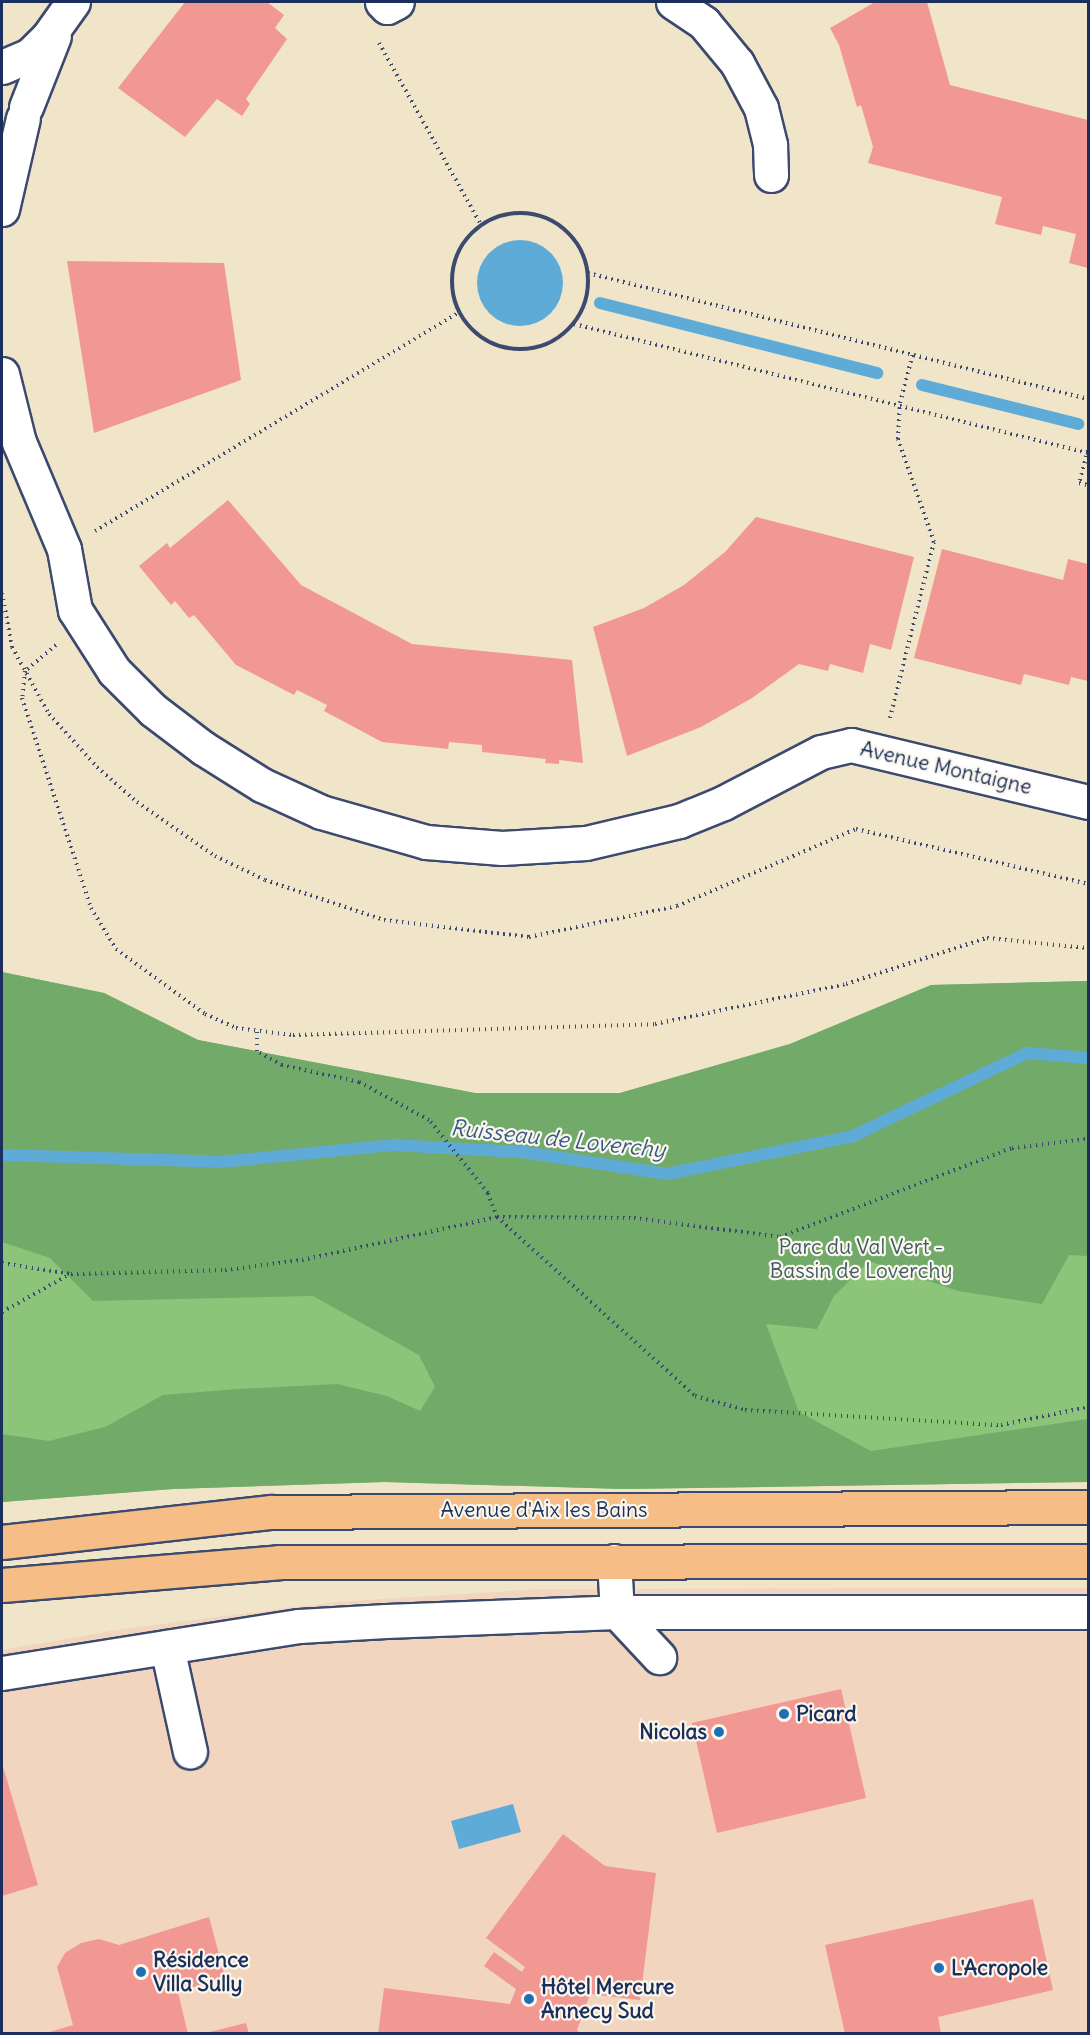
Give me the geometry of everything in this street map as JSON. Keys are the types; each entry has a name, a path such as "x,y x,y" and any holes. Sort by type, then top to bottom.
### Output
{"main road":[{"name":"Avenue d'Aix les Bains","path":"2,1542 271,1512 1089,1507"},
{"path":"2,1584 279,1562 1089,1561"}],"street":[{"path":"673,2 704,23 737,63 761,108 770,145 771,175"},
{"path":"2,208 21,85 2,68 30,55 67,11"},
{"path":"17,120 67,11"},
{"name":"Avenue Montaigne","path":"2,374 18,442 64,549 75,610 114,671 146,703 232,768 321,812 426,842 528,848 618,838 714,807 835,747 851,745 881,750 1089,802"},
{"path":"614,1562 617,1612 659,1657"},
{"path":"2,1673 298,1626 617,1612 1089,1612"},
{"path":"167,1647 190,1752"}],"path":[{"path":"389,3 379,42 481,225"},
{"path":"514,213 548,219 575,241 588,273 588,294 574,324 544,345 517,350 478,335 459,312 454,298 453,268 465,241 481,225 514,213"},
{"path":"588,273 1089,399"},
{"path":"64,549 459,312"},
{"path":"574,324 1088,451 1079,483 1089,485"},
{"path":"881,750 934,542 898,439 900,404 913,353"},
{"path":"92,638 58,643 25,671 22,698 91,908 116,949 205,1014 236,1028 293,1035 655,1024 846,984 987,938 1089,948"},
{"path":"257,1032 257,1051 282,1065 359,1082 429,1120 488,1193 497,1217 694,1396 745,1410 1001,1425 1089,1407"},
{"path":"2,1263 71,1274 225,1270 302,1260 497,1217 634,1218 780,1237 1012,1148 1089,1139"},
{"path":"2,1311 71,1274"}],"shaded area":[{"path":"1088,1588 1088,2033 2,2034 2,1650 122,1629 336,1602 541,1589"}],"green space":[{"name":"Parc du Val Vert - Bassin de Loverchy","path":"2,972 104,993 198,1040 475,1093 620,1093 790,1044 931,985 1088,981 1088,1482 623,1489 385,1482 173,1489 2,1502"},
{"name":"Parc du Val Vert - Bassin de Loverchy","path":"2,972 104,993 198,1040 475,1093 620,1093 790,1044 931,985 1088,981 1088,1256 1069,1255 1042,1304 958,1291 869,1261 834,1296 817,1329 766,1324 799,1412 871,1451 1088,1419 1088,1482 623,1489 385,1482 173,1489 2,1502 2,1434 49,1441 105,1427 163,1395 237,1389 337,1384 387,1396 420,1411 435,1387 419,1355 313,1296 93,1301 50,1258 2,1242"}],"water":[{"path":"520,240 537,243 551,252 560,266 563,283 560,300 551,314 537,323 520,326 503,323 489,314 480,300 477,283 480,266 489,252 503,243"},
{"path":"513,1804 521,1832 459,1849 451,1821"}],"building":[{"path":"185,2 267,2 284,15 275,28 287,39 246,99 250,104 242,116 217,99 185,137 118,88"},
{"path":"875,2 927,2 950,85 1088,120 1088,268 1069,263 1076,234 1043,226 1041,235 995,224 1002,197 868,163 873,147 861,105 857,107 839,45 830,28"},
{"path":"67,261 224,263 241,380 94,433"},
{"path":"228,500 301,585 412,644 572,660 583,763 559,760 559,764 545,763 546,759 482,752 482,745 449,742 448,749 382,742 324,711 327,705 297,690 294,695 236,665 194,615 189,618 175,601 171,605 139,566 167,543 170,548"},
{"path":"756,517 914,557 891,650 870,644 863,673 830,664 828,671 799,664 752,698 701,727 627,756 593,627 644,608 684,585 725,552"},
{"path":"942,549 1063,580 1068,559 1088,564 1088,681 1071,677 1069,685 1024,674 1021,685 914,658"},
{"path":"841,1689 866,1798 717,1833 692,1723"},
{"path":"2,1763 38,1885 2,1896"},
{"path":"563,1834 605,1866 656,1873 640,2000 590,1994 577,2030 581,2034 378,2034 384,1988 510,2004 516,1989 484,1966 494,1952 522,1972 525,1967 486,1938"},
{"name":"L'Acropole","path":"1033,1899 1053,1990 938,2017 941,2034 845,2034 825,1945"},
{"name":"Résidence Villa Sully","path":"209,1917 225,1977 178,1992 188,2034 43,2034 73,2025 57,1967 65,1953 81,1943 99,1939 119,1945"},
{"name":"Résidence Villa Sully","path":"246,2023 249,2034 205,2034 205,2033"}],"waterway":[{"path":"600,303 877,373"},
{"path":"922,385 1078,424"},
{"name":"Ruisseau de Loverchy","path":"2,1155 220,1162 392,1145 522,1152 667,1174 853,1136 1027,1053 1088,1058"}],"place":[{"name":"Picard","path":"784,1714"},
{"name":"Nicolas","path":"719,1732"},
{"name":"L'Acropole","path":"939,1968"},
{"name":"Résidence Villa Sully","path":"141,1972"},
{"name":"Hôtel Mercure Annecy Sud","path":"529,1999"}]}
